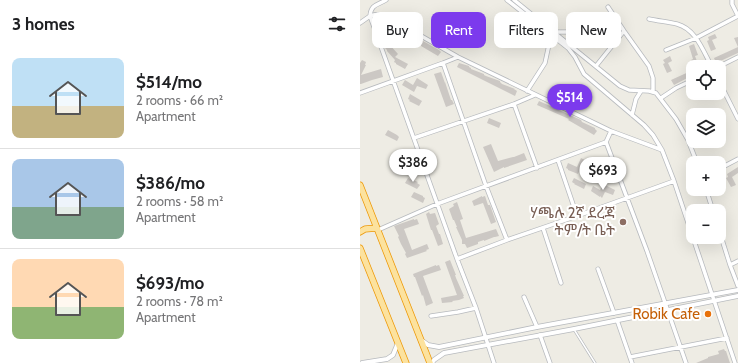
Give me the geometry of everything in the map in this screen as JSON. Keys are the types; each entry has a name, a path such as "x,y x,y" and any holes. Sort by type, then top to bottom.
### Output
{"highway":[{"path":"360,185 420,339 431,363"},
{"path":"360,232 365,229 377,229"},
{"path":"360,248 406,363"}],"street":[{"path":"386,0 372,7 370,10 370,16 476,308 494,363"},
{"path":"507,0 523,12"},
{"path":"514,0 528,12"},
{"path":"666,50 696,38 738,16 732,4 732,0"},
{"path":"608,7 611,12"},
{"path":"360,23 370,16 382,14 458,57 527,91 611,131 662,150"},
{"path":"649,19 688,28 696,38 708,60"},
{"path":"621,28 649,66 654,84 653,91"},
{"path":"596,66 624,32"},
{"path":"558,38 623,88 629,90 653,91 656,93 676,119 688,140 694,156"},
{"path":"558,39 575,56 584,74 644,125 653,135 662,150 674,181 735,363"},
{"path":"527,91 545,63 549,48"},
{"path":"360,93 458,57"},
{"path":"726,63 738,57"},
{"path":"443,63 486,186 507,240"},
{"path":"661,98 686,83"},
{"path":"632,115 636,99 641,91"},
{"path":"414,138 464,122 536,95"},
{"path":"726,95 738,119"},
{"path":"514,104 537,168"},
{"path":"377,229 437,204 606,142 611,131"},
{"path":"606,142 647,251 686,363"},
{"path":"726,165 738,159"},
{"path":"558,160 577,216"},
{"path":"457,258 674,181"},
{"path":"543,228 561,283"},
{"path":"723,244 738,286"},
{"path":"730,265 738,261"},
{"path":"598,269 614,313"},
{"path":"420,339 428,345 439,347 738,290"},
{"path":"431,363 444,353 540,336 738,296"},
{"path":"524,297 538,327"},
{"path":"431,316 476,308"},
{"path":"617,320 632,363"},
{"path":"540,336 550,363"},
{"path":"630,357 727,338"},
{"path":"362,363 387,359 393,355 398,343"}],"lane":[{"path":"574,329 595,363"}],"building":[{"path":"715,34 717,38 712,40 716,49 711,51 707,41 709,40 708,37"},
{"path":"738,37 738,47 734,38"},
{"path":"423,41 431,45 431,48 435,48 441,52 438,56 423,47"},
{"path":"694,44 698,55 695,56 696,60 691,60 693,59 689,46"},
{"path":"738,47 738,53 723,60 715,60 714,58"},
{"path":"385,48 393,48 398,54 395,57 408,64 405,69 394,62 395,60"},
{"path":"670,56 672,61 668,63 672,71 667,73 663,60"},
{"path":"362,60 366,62 366,65 361,75 381,69 383,77 360,84 360,63"},
{"path":"459,63 469,66 471,69 515,89 517,91 515,96 457,67"},
{"path":"441,72 451,100 454,104 446,107 434,74"},
{"path":"686,73 686,79 674,85 671,80"},
{"path":"417,78 428,85 426,89 417,86 414,92 402,85 405,80 413,85"},
{"path":"410,94 422,101 419,106 409,101 410,100 408,99"},
{"path":"539,101 581,120 582,122 595,128 597,131 594,135 568,120 569,119 537,105"},
{"path":"489,118 501,123 499,128 487,123"},
{"path":"388,130 399,137 397,141 385,135"},
{"path":"491,144 498,161 524,153 527,160 504,167 494,172 483,147"},
{"path":"581,158 593,165 591,170 582,165 578,174 566,168 568,163 577,167"},
{"path":"738,167 738,173 732,177 736,185 731,187 726,178 728,177 727,174"},
{"path":"408,178 418,182 417,183 420,185 417,189 405,183"},
{"path":"574,178 586,184 584,189 572,182"},
{"path":"603,184 615,190 613,195 605,192 602,198 591,191 593,186 600,190"},
{"path":"414,192 425,198 423,203 411,197"},
{"path":"485,196 488,205 490,205 496,222 491,224 483,203 474,206 472,201"},
{"path":"457,202 463,219 460,220 466,238 496,229 499,236 478,242 478,244 467,248 465,244 462,244 462,240 449,209"},
{"path":"429,212 430,214 435,213 439,224 436,226 443,244 438,246 426,214"},
{"path":"417,219 419,224 404,229 412,250 427,244 429,249 407,258 394,226"},
{"path":"450,260 464,298 452,301 453,302 442,303 441,298 457,295 445,262"},
{"path":"439,265 441,270 423,276 433,303 426,306 423,295 422,296 413,274"},
{"path":"724,349 730,363 696,363 708,357 719,354 718,351"}],"place":[{"name":"ሃጫሉ 2ኛ ደረጃ ትም/ት ቤት","path":"623,222"},
{"name":"Robik Cafe","path":"708,314"}]}
